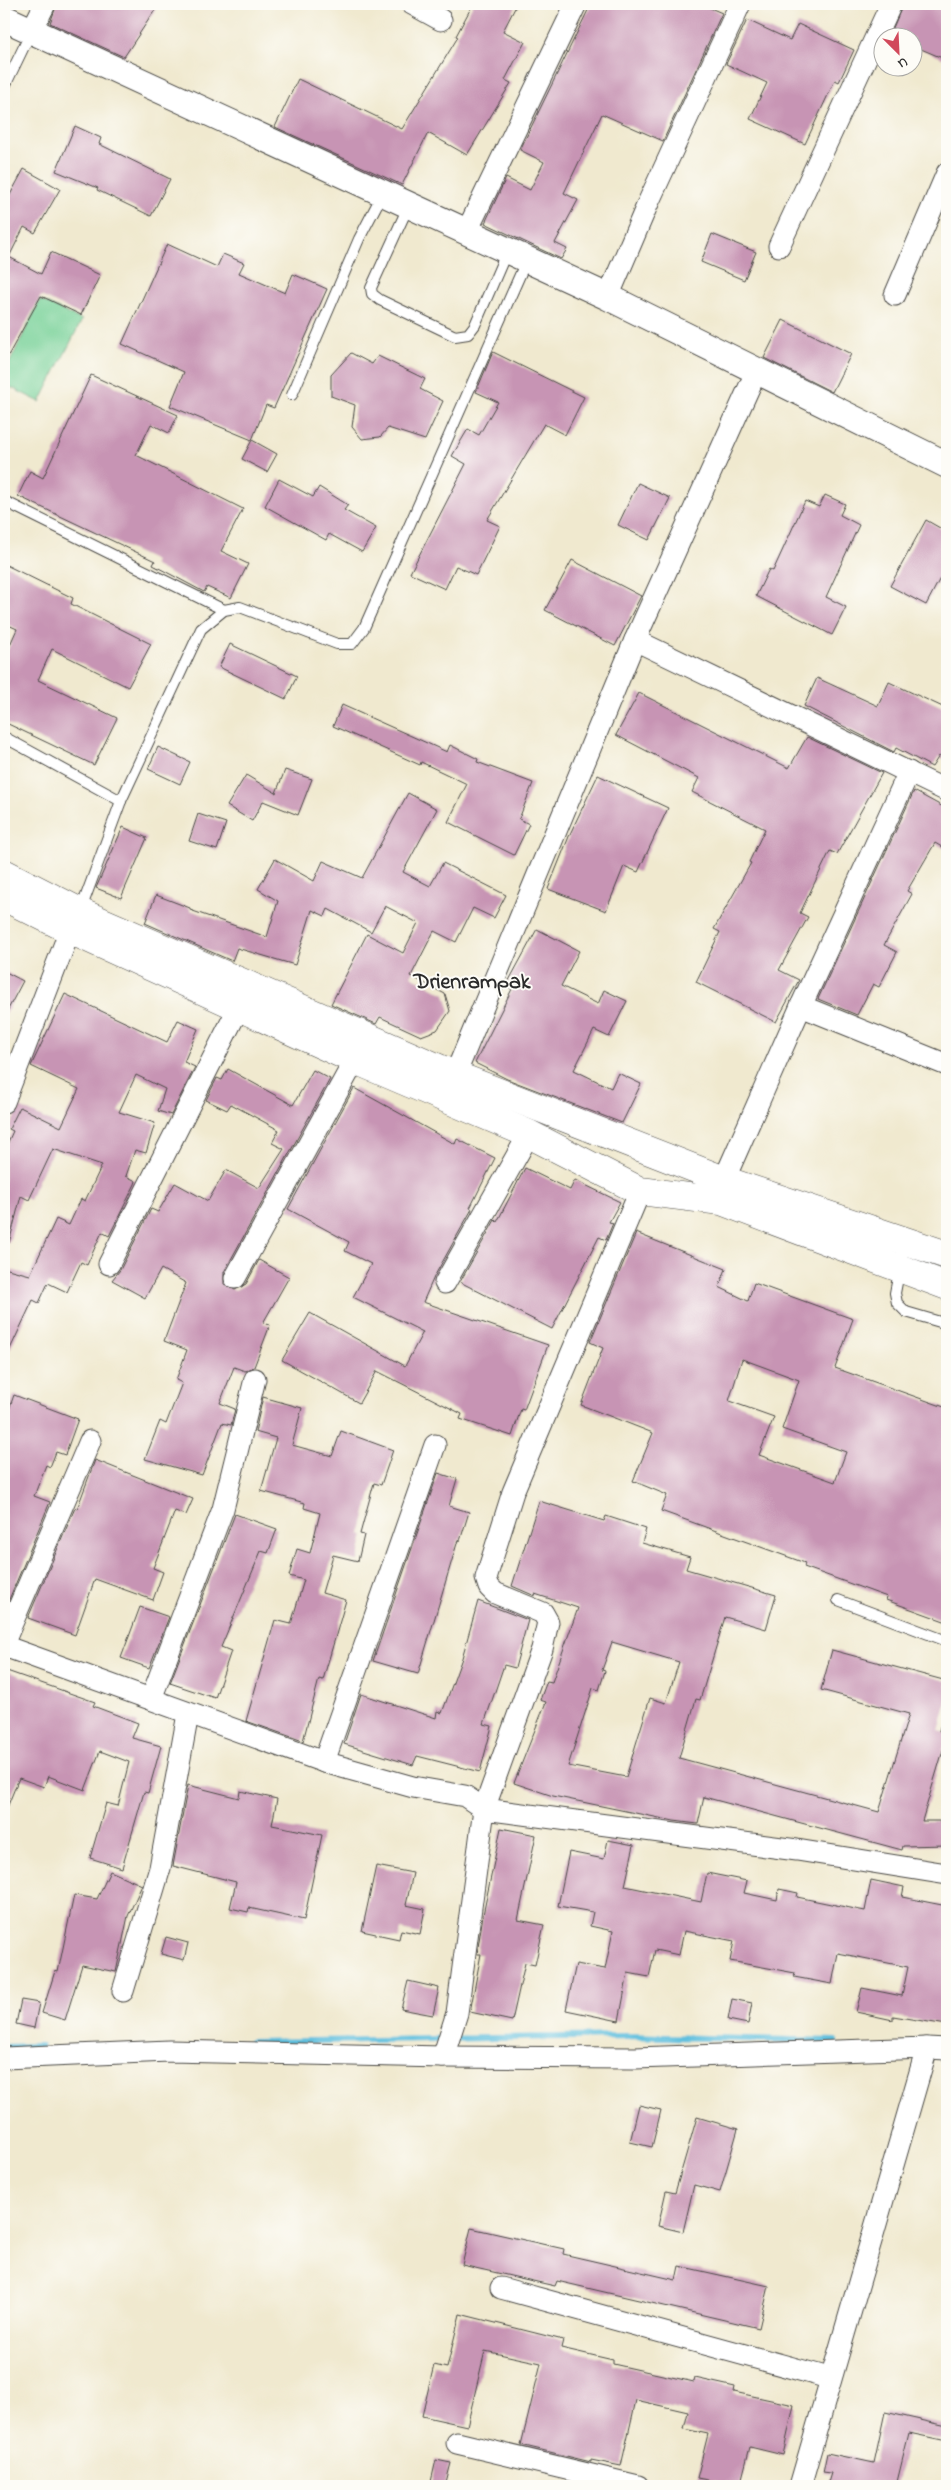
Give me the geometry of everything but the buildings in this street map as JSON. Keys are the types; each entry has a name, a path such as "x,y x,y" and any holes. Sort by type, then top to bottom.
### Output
{"highway":[{"path":"4,873 75,921 240,1008 355,1060 529,1134 640,1190 721,1201 903,1254 947,1255"},
{"path":"4,897 75,921 455,1075 724,1180 903,1254 947,1286"}],"street":[{"path":"31,32 45,4"},
{"path":"412,4 441,20"},
{"path":"467,231 576,4"},
{"path":"608,296 649,201 740,4"},
{"path":"779,246 891,4"},
{"path":"4,18 608,296 947,465"},
{"path":"895,295 947,173"},
{"path":"455,1075 635,640 757,370"},
{"path":"635,640 947,791"},
{"path":"724,1180 801,1006 909,772"},
{"path":"4,1102 75,921"},
{"path":"801,1006 947,1065"},
{"path":"109,1264 240,1008"},
{"path":"235,1278 355,1060"},
{"path":"445,1283 529,1134"},
{"path":"443,2057 454,2022 484,1809 542,1649 548,1622 543,1614 495,1593 489,1587 486,1578 513,1492 640,1190"},
{"path":"151,1699 222,1510 255,1379"},
{"path":"4,1642 90,1441"},
{"path":"324,1762 435,1445"},
{"path":"4,1646 324,1762 412,1787 465,1796 484,1809 787,1849 947,1874"},
{"path":"122,1992 160,1868 188,1714"},
{"path":"4,2058 168,2051 443,2057 635,2058 937,2048 829,2378 800,2486"},
{"path":"501,2288 829,2378"},
{"path":"457,2444 638,2486"}],"lane":[{"path":"4,88 31,32"},
{"path":"292,395 359,239 384,192"},
{"path":"410,204 371,288 372,294 380,300 455,336 468,334 475,325 517,254"},
{"path":"75,921 121,801 202,629 224,610 240,607 337,644 352,644 364,628 517,254"},
{"path":"4,501 224,610"},
{"path":"4,737 121,801"},
{"path":"903,1254 895,1293 897,1303 906,1312 947,1324"},
{"path":"838,1600 947,1641"}],"green space":[{"path":"40,300 82,320 40,402 4,384 4,374"}],"waterway":[{"path":"251,2042 624,2036 836,2041"},
{"path":"4,2047 41,2046"}],"district":[{"name":"Drienrampak","path":"472,983"}]}
